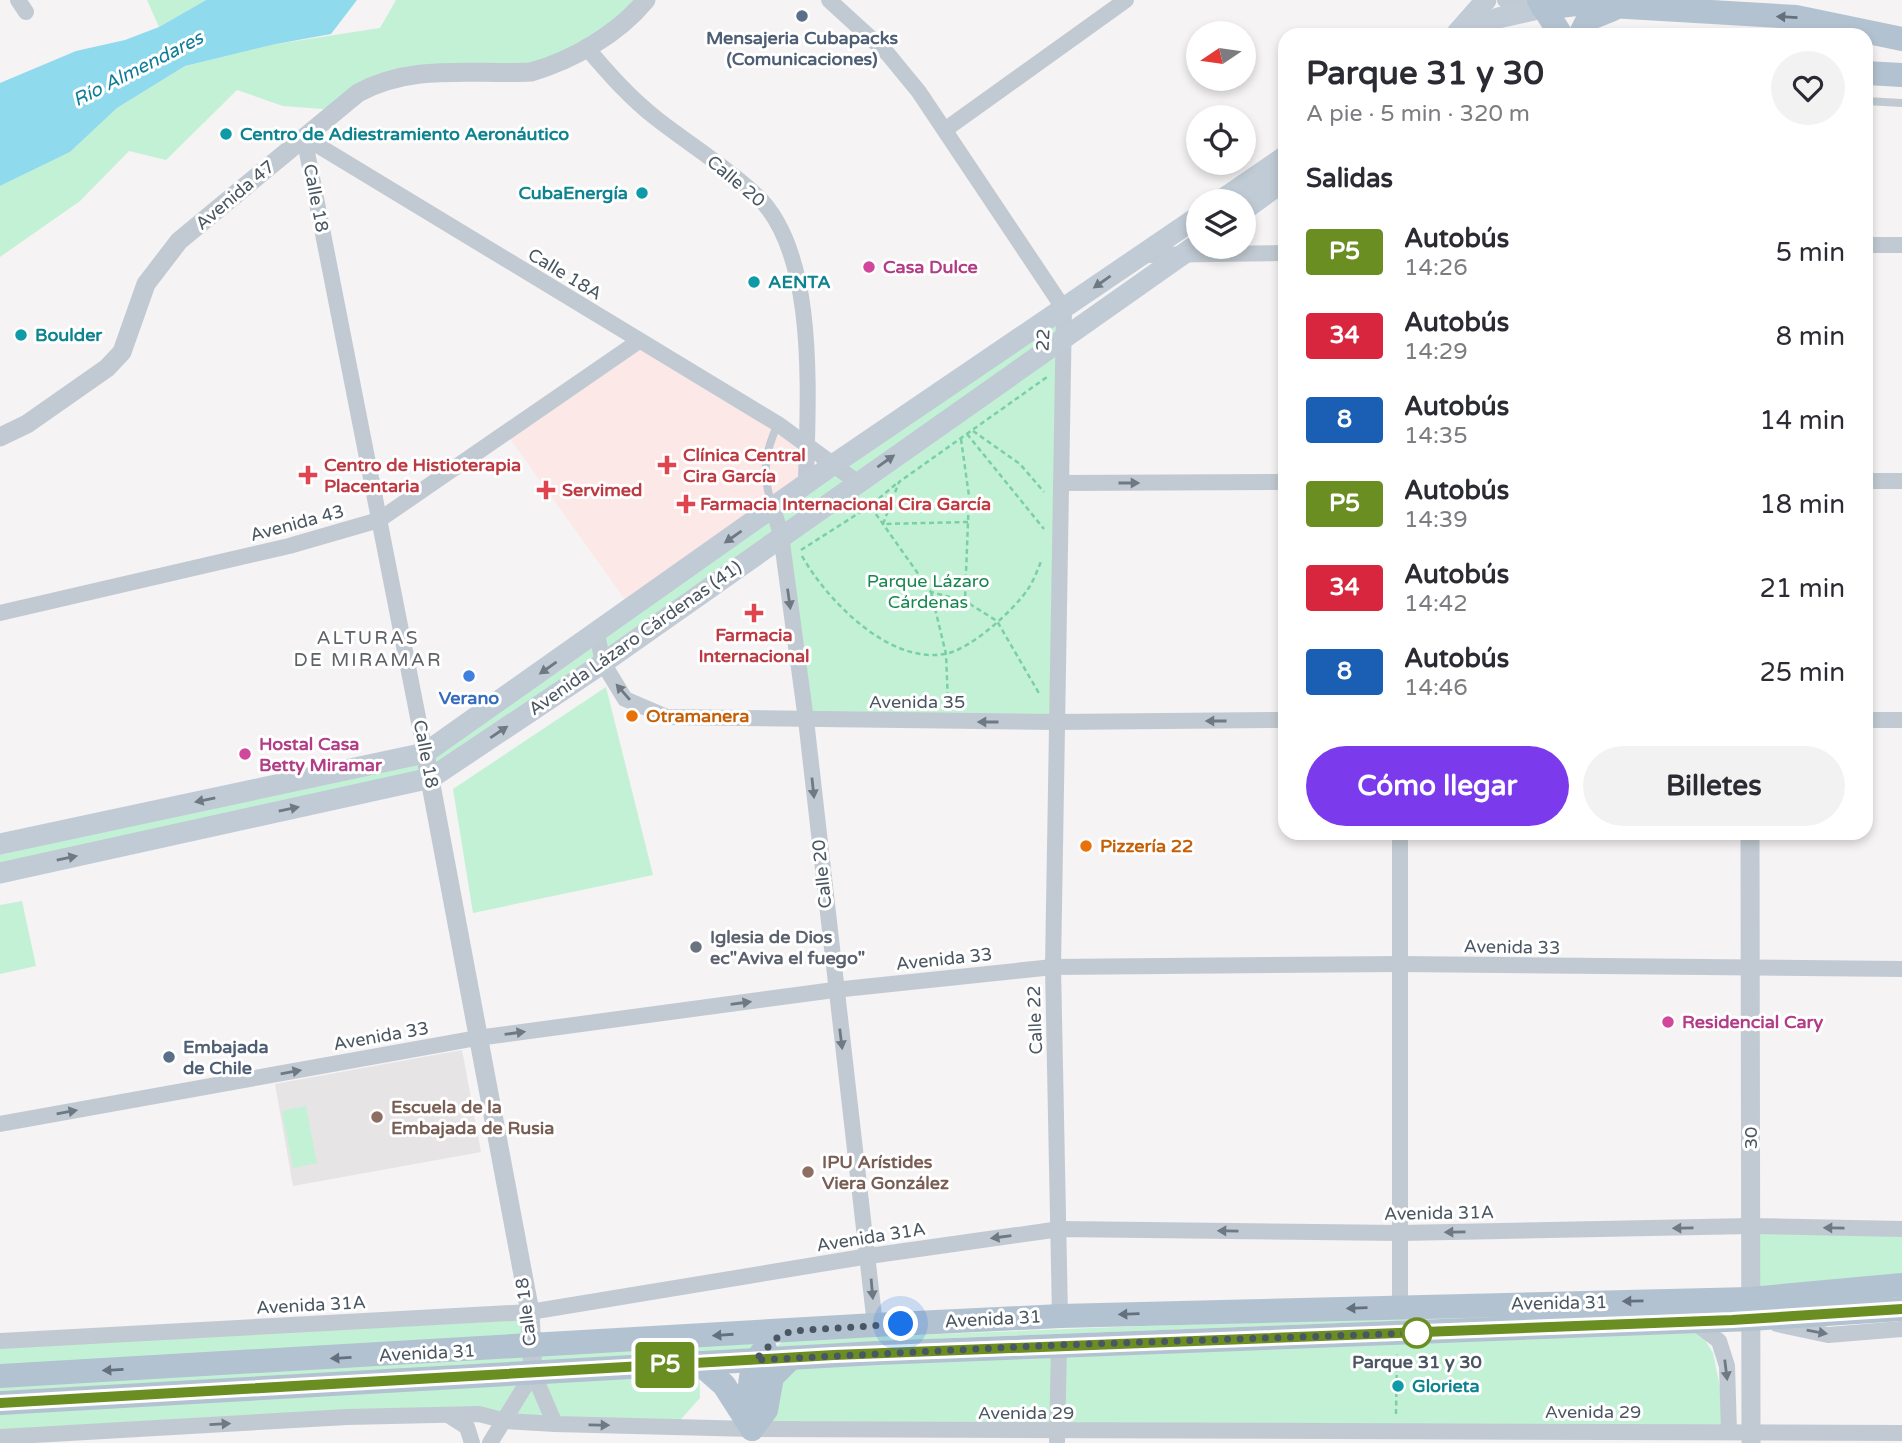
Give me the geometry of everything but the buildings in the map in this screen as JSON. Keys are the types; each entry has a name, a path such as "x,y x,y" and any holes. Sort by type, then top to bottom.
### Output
{"main road":[{"path":"1461,28 1486,0"},
{"path":"1479,28 1498,18 1541,4 1573,2 1617,8 1796,17 1849,28"},
{"path":"1541,4 1556,28"},
{"path":"1584,28 1588,19 1617,8"},
{"path":"1697,13 1730,21 1739,28"},
{"path":"1873,33 1902,39"},
{"path":"1873,73 1902,75"},
{"path":"1237,189 1278,161"},
{"path":"1256,201 1278,185"},
{"name":"Avenida Lázaro Cárdenas (41)","path":"0,844 425,753 834,464 1186,225"},
{"name":"Avenida Lázaro Cárdenas (41)","path":"0,873 431,778 603,663 1186,252"},
{"name":"Avenida 31","path":"0,1403 1059,1345 1694,1322 1750,1309 1902,1284"},
{"name":"Avenida 31","path":"0,1376 1060,1316 1400,1306 1902,1309"},
{"path":"754,1436 749,1397 755,1360 777,1338 791,1331"},
{"path":"754,1436 766,1410 772,1377 791,1358"},
{"path":"699,1363 723,1385 754,1436"}],"street":[{"name":"Avenida 47","path":"0,437 27,424 107,368 122,352 146,284 179,241 358,93 380,81 440,71 531,72 550,67 625,22 646,0"},
{"name":"22","path":"829,0 887,53 946,129 1064,309 1056,722"},
{"path":"946,129 1126,0"},
{"path":"1505,0 1541,4"},
{"name":"Calle 20","path":"586,47 638,103 755,194 774,215 789,245 806,333 806,485"},
{"name":"Calle 18A","path":"304,137 778,424 806,444"},
{"name":"Calle 18","path":"304,137 431,778 477,1038 530,1312 533,1373 555,1424"},
{"path":"1873,245 1902,245"},
{"path":"1142,255 1186,249"},
{"path":"1256,251 1278,253"},
{"name":"Avenida 43","path":"0,613 289,546 379,520 639,341"},
{"path":"806,444 856,482"},
{"path":"1873,481 1902,481"},
{"path":"1061,483 1278,482"},
{"name":"Calle 20","path":"773,508 784,533 834,990 869,1256 875,1325"},
{"name":"Avenida 35","path":"597,634 603,663 625,699 667,717 1056,722 1278,720"},
{"path":"1873,720 1902,720"},
{"name":"Calle 22","path":"1056,722 1053,967 1060,1316"},
{"path":"1400,840 1400,1306"},
{"name":"30","path":"1750,840 1751,1438"},
{"name":"Avenida 33","path":"0,1124 477,1038 834,990 1053,967 1400,964 1902,969"},
{"path":"1751,1227 1902,1229"},
{"name":"Avenida 31A","path":"0,1341 530,1312 869,1256 1060,1229 1401,1233 1751,1227"},
{"name":"Avenida 31","path":"1750,1309 1828,1335 1902,1329"},
{"path":"1694,1322 1719,1341 1727,1366 1729,1432"},
{"path":"1057,1438 1059,1345"},
{"path":"490,1443 506,1421 533,1373"},
{"name":"Avenida 29","path":"0,1437 152,1427 479,1414 506,1421 754,1436 1396,1437 1729,1432 1751,1438 1902,1433"},
{"path":"448,1415 467,1427 472,1443"},
{"path":"141,1443 152,1427"}],"lane":[{"path":"1873,101 1902,103"},
{"path":"773,508 764,481 766,448 778,424"}],"path":[{"path":"883,524 899,482 1061,367"},
{"path":"948,419 968,435 1051,538 1060,512 1020,464 972,431"},
{"path":"961,439 967,470 965,601"},
{"path":"856,482 931,592 946,654 949,721"},
{"path":"883,524 968,522"},
{"path":"784,533 839,608 866,629 903,649 922,654 946,654 979,637 1028,589 1045,554"},
{"path":"931,592 965,601 997,621 1056,722"},
{"path":"1396,1437 1398,1334"}],"shaded area":[{"name":"Clínica Central Cira García","path":"639,341 806,444 806,485 632,609 506,433"},
{"name":"Escuela de la Embajada de Rusia","path":"462,1050 481,1152 293,1186 275,1084"}],"green space":[{"path":"147,0 206,0 159,27"},
{"path":"396,0 646,0 550,67 412,74 336,110 283,106 237,90 166,160 129,151 80,201 0,257 0,186 70,152 117,108 185,66 276,44 380,28"},
{"name":"Parque Lázaro Cárdenas","path":"1061,303 1056,722 806,720 781,536 431,778 0,874 0,845 425,753"},
{"path":"606,687 653,875 473,913 453,789"},
{"path":"22,901 36,966 0,974 0,905"},
{"path":"306,1106 317,1163 293,1168 282,1111"},
{"path":"1751,1226 1902,1229 1902,1285 1750,1299"},
{"path":"1741,1308 950,1338 774,1349 782,1342 792,1340 1143,1326"},
{"path":"524,1320 525,1339 0,1365 0,1347"},
{"path":"1694,1322 1713,1353 1729,1432 752,1429 755,1360"},
{"path":"763,1342 757,1350 538,1363 538,1356"},
{"path":"525,1357 525,1364 0,1391 0,1385"},
{"path":"699,1363 700,1398 674,1427 479,1414 0,1437 0,1403"}],"water":[{"name":"Río Almendares","path":"206,0 357,0 331,34 185,66 117,108 70,152 0,186 0,83 76,51 125,40 159,27"}],"bus line":[{"name":"P5","path":"0,1403 834,1355 1732,1320 1902,1309"}],"place":[{"name":"Mensajeria Cubapacks (Comunicaciones)","path":"802,16"},
{"name":"Centro de Adiestramiento Aeronáutico","path":"226,134"},
{"name":"CubaEnergía","path":"642,193"},
{"name":"Casa Dulce","path":"869,267"},
{"name":"AENTA","path":"754,282"},
{"name":"Boulder","path":"21,335"},
{"name":"Clínica Central Cira García","path":"667,465"},
{"name":"Centro de Histioterapia Placentaria","path":"308,475"},
{"name":"Servimed","path":"546,490"},
{"name":"Farmacia Internacional Cira García","path":"686,504"},
{"name":"Farmacia Internacional","path":"754,613"},
{"name":"Verano","path":"469,676"},
{"name":"Otramanera","path":"632,716"},
{"name":"Hostal Casa Betty Miramar","path":"245,754"},
{"name":"Pizzería 22","path":"1086,846"},
{"name":"Iglesia de Dios ec\"Aviva el fuego\"","path":"696,947"},
{"name":"Residencial Cary","path":"1668,1022"},
{"name":"Embajada de Chile","path":"169,1057"},
{"name":"Escuela de la Embajada de Rusia","path":"377,1117"},
{"name":"IPU Arístides Viera González","path":"808,1172"},
{"name":"Parque 31 y 30","path":"1417,1333"},
{"name":"Glorieta","path":"1398,1386"}],"district":[{"name":"ALTURAS DE MIRAMAR","path":"368,649"}],"route":[{"path":"901,1324 791,1331 777,1338 755,1360 1059,1345 1417,1333"}]}
